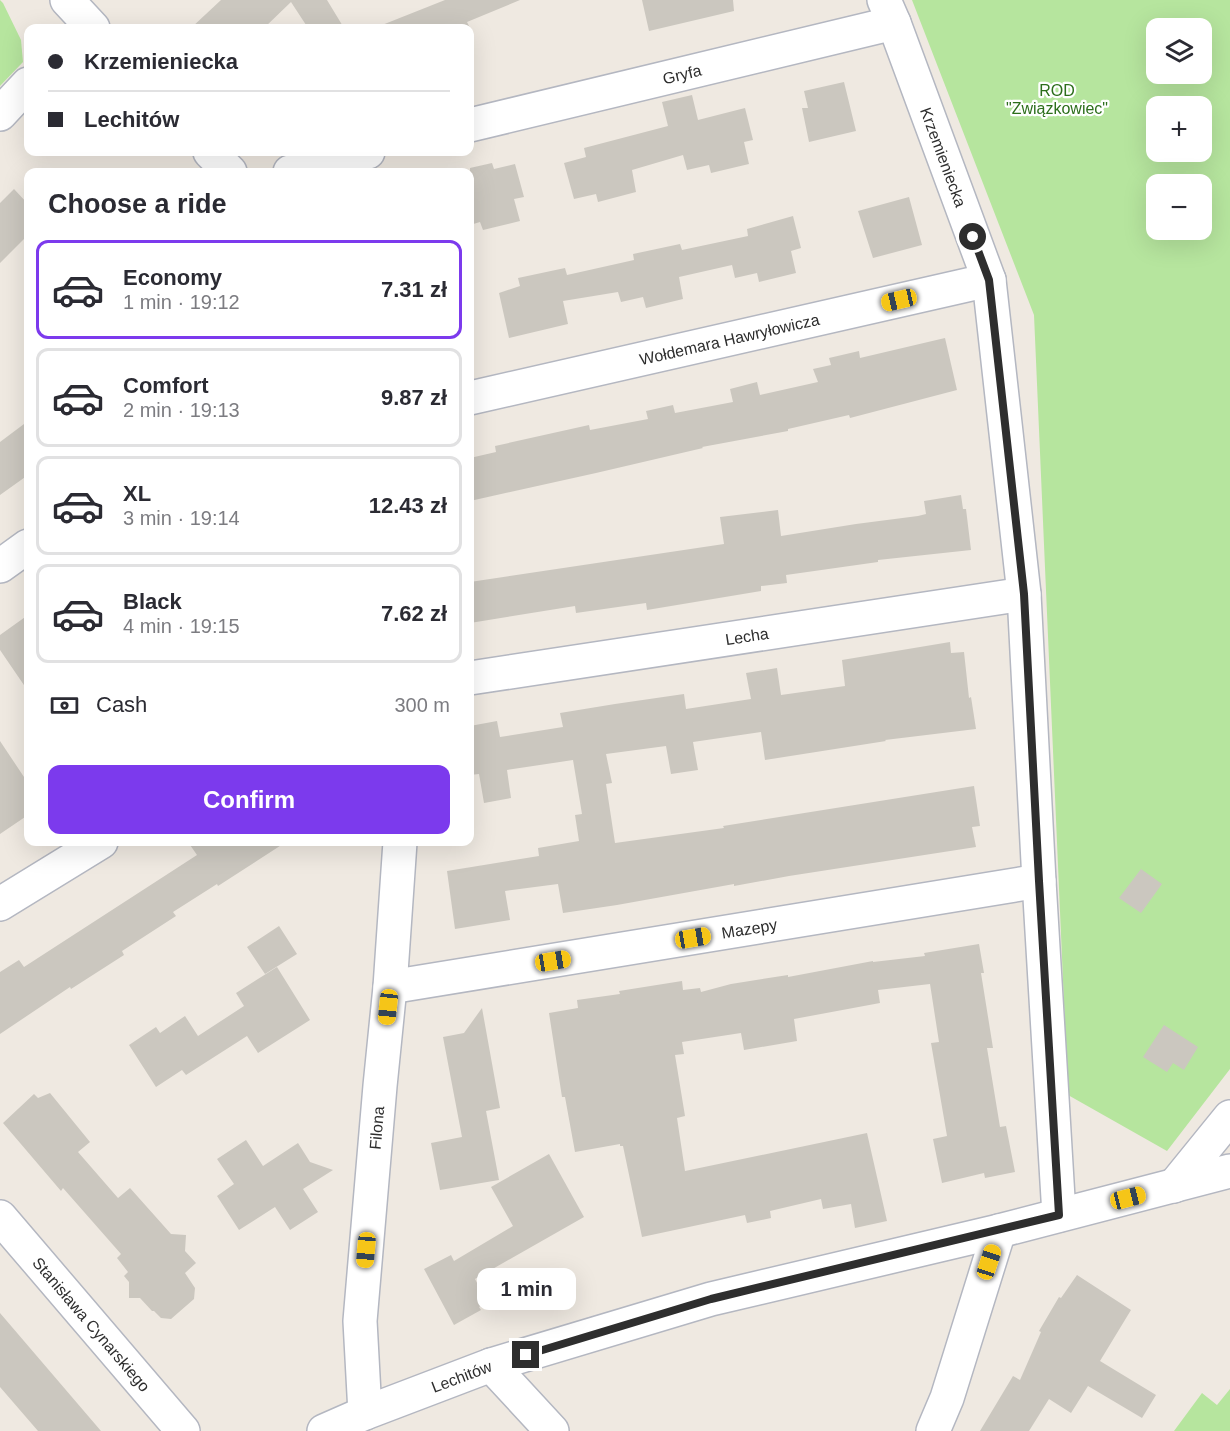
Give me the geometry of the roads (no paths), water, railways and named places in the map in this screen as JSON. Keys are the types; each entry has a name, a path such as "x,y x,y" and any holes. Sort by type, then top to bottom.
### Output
{"street":[{"name":"Gryfa","path":"474,124 889,12"},
{"name":"Krzemieniecka","path":"889,12 989,280 1024,594 1059,1215"},
{"path":"0,114 24,88"},
{"path":"214,156 226,168"},
{"path":"306,168 352,156"},
{"name":"Wołdemara Hawryłowicza","path":"474,397 989,280"},
{"path":"0,566 24,549"},
{"name":"Lecha","path":"474,677 1024,594"},
{"path":"0,904 94,846"},
{"name":"Filona","path":"365,1413 360,1321 390,987 400,846"},
{"name":"Mazepy","path":"390,987 1039,881"},
{"path":"1174,1186 1230,1117"},
{"name":"Lechitów","path":"324,1431 491,1365 711,1299 999,1231 1230,1171"},
{"name":"Stanisława Cynarskiego","path":"0,1216 183,1431"},
{"path":"933,1431 946,1398 999,1231"},
{"path":"491,1365 552,1431"}],"park label":[{"name":"ROD \"Związkowiec\"","path":"1057,99"}]}
